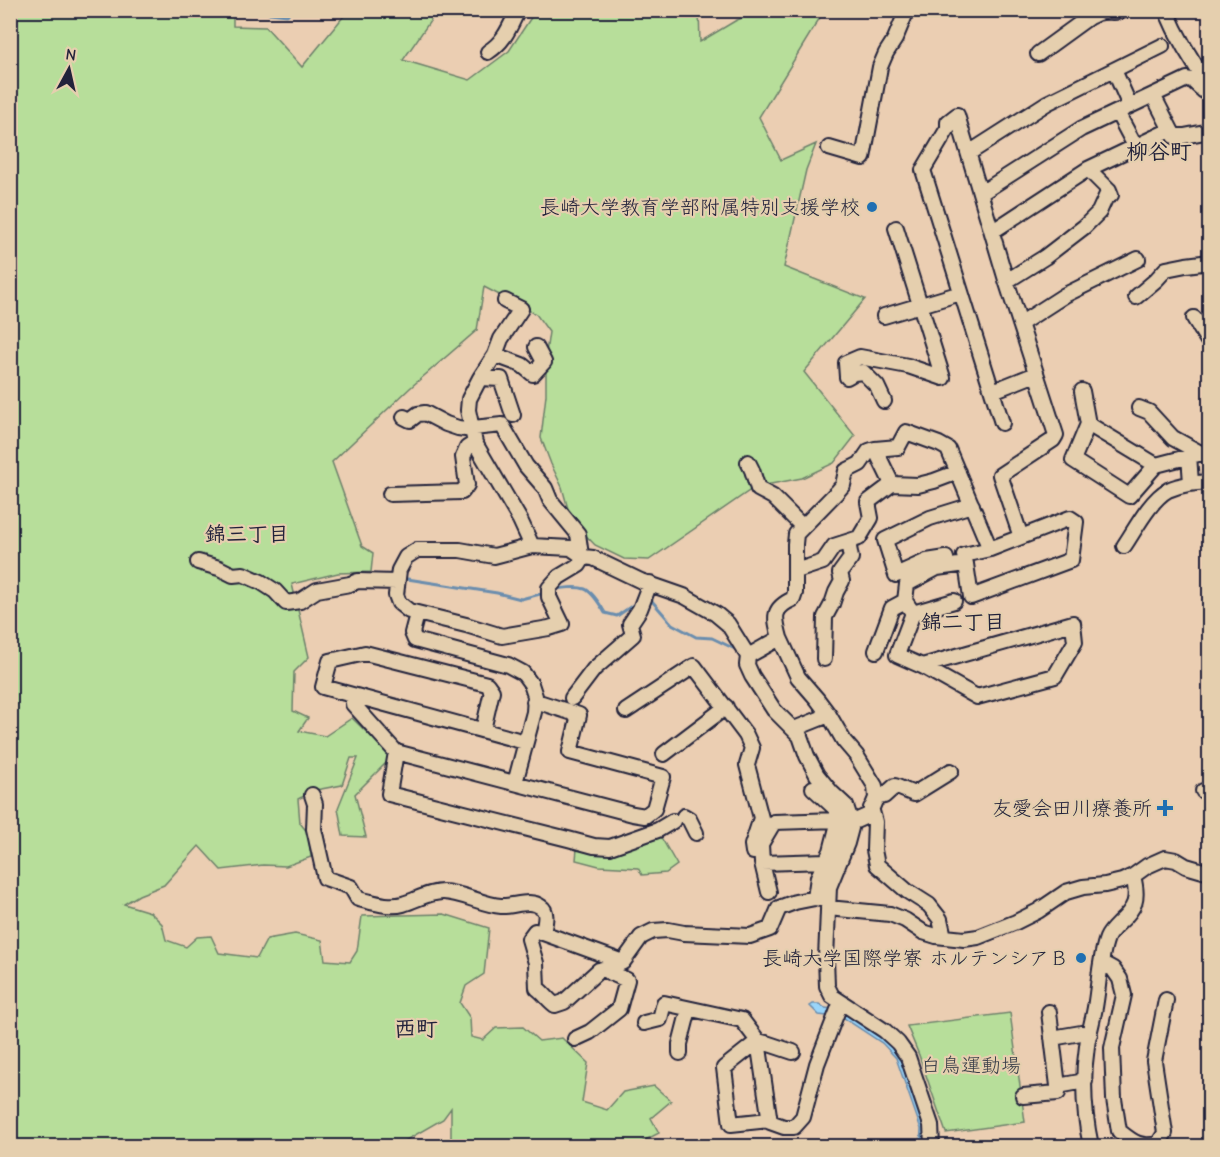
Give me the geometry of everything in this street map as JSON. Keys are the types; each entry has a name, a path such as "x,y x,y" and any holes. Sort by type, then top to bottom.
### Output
{"street":[{"path":"488,52 504,39 518,10"},
{"path":"829,148 863,158 880,67 907,10"},
{"path":"1038,54 1089,17 1106,11 1118,13 1124,10"},
{"path":"981,193 1081,129 1187,79 1192,80 1204,91 1209,89 1178,39 1166,10"},
{"path":"969,153 1047,104 1162,46"},
{"path":"1114,70 1135,146"},
{"path":"1154,95 1174,136 1209,131"},
{"path":"1002,423 923,170 948,128 948,122 957,115 1056,435 1053,440 1000,475 1021,537"},
{"path":"993,231 1088,169 1170,130"},
{"path":"1006,279 1010,279 1045,257 1084,227 1099,212 1110,192 1088,169"},
{"path":"884,401 877,386 863,372 847,377 846,363 860,357 908,366 944,378 896,228"},
{"path":"1020,324 1065,295 1138,259"},
{"path":"1136,297 1166,269 1209,262"},
{"path":"884,316 961,293"},
{"path":"505,301 521,309 501,339 495,355 469,399 468,411 474,434 532,546"},
{"path":"1194,318 1206,343"},
{"path":"495,355 522,365 533,374 544,362 536,347"},
{"path":"993,391 1036,374"},
{"path":"480,378 501,380 513,415"},
{"path":"1082,391 1088,424 1073,460 1129,496 1156,465 1200,454"},
{"path":"1139,408 1149,412 1173,438 1200,454"},
{"path":"404,417 410,420 418,414 425,413 446,424 474,434 502,425 526,466 578,534 582,556 579,565 559,577 549,588 549,597 562,624 502,636 409,611 399,603 396,595 397,582 399,570 406,557 417,550 460,550 494,556 532,546 572,548 582,556 593,558 641,581 684,596 717,614 728,624 748,656 747,665 752,676 774,710 795,729 817,775 846,806 850,818 845,822 818,877 824,902 827,986 832,996 885,1031 908,1057 932,1125 932,1146"},
{"path":"1088,424 1156,465"},
{"path":"944,937 940,919 928,905 907,891 877,865 874,850 875,786 818,699 798,677 780,638 775,619 778,609 783,603 793,599 795,593 796,534 843,485 846,471 860,464 869,451 898,447 906,432 948,449 990,549"},
{"path":"390,495 462,492 467,484 463,457 474,434"},
{"path":"875,449 892,484"},
{"path":"1191,483 1200,454"},
{"path":"748,462 758,489 773,497 803,527"},
{"path":"796,572 823,562 834,546 859,538 871,518 868,502 892,484 918,485 958,472"},
{"path":"1124,546 1151,505 1166,491 1191,483 1209,482"},
{"path":"965,560 927,561 896,575 885,540 930,518 972,505"},
{"path":"913,613 905,601 907,584 937,568 965,560 1070,518 1076,522 1071,560 971,597 965,560"},
{"path":"824,659 825,617 842,581 840,573 851,558 848,542"},
{"path":"198,562 233,575 243,574 261,582 275,591 286,603 300,601 317,590 358,581 397,582"},
{"path":"572,698 594,669 633,635 630,624 640,609 650,583"},
{"path":"876,651 892,608 905,601"},
{"path":"913,613 954,601"},
{"path":"913,613 897,655 922,666 977,698 1055,676 1075,642 1072,623 922,666"},
{"path":"417,614 412,633 415,640 508,664 523,673 531,684 535,696 534,712 515,783"},
{"path":"748,656 780,638"},
{"path":"483,730 492,691 487,684 365,653 330,661 323,687 525,742"},
{"path":"626,711 694,666 726,707 746,735 752,748 747,765 761,818 752,845 754,863 779,908"},
{"path":"353,695 353,704 396,752 645,816 654,809 663,777 570,752 579,715 534,702"},
{"path":"664,754 726,707"},
{"path":"795,729 829,715"},
{"path":"396,752 388,794 594,846 610,847 658,830 679,819 689,819 696,833"},
{"path":"769,891 762,863 761,844 774,822 845,822 869,815 874,803 895,786 914,794 951,771"},
{"path":"813,788 838,811 851,828 848,843 824,902"},
{"path":"312,795 315,804 314,829 325,878 351,887 358,899 381,904 400,904 428,894 444,892 501,906 529,903 541,906 544,910 543,933"},
{"path":"623,962 535,931 529,939 536,963 537,988 555,1005 564,1002 599,970 623,962 641,937 653,931 750,936 770,929 779,908 795,902 824,902 890,914 923,932 944,937 978,938 1038,911 1066,892 1122,881 1165,858 1203,871 1209,861"},
{"path":"762,863 826,861"},
{"path":"1091,1146 1086,1123 1087,1044 1107,937 1133,908 1136,889 1133,876"},
{"path":"1102,963 1113,969 1120,979 1124,995 1112,1048 1114,1099 1119,1131 1132,1141 1146,1146 1158,1144 1165,1133 1154,1061 1166,1000"},
{"path":"575,1039 590,1032 619,1009 627,980 602,969"},
{"path":"794,1052 758,1041 724,1068 731,1124 769,1120 784,1127 794,1127 803,1117 816,1064 841,1002"},
{"path":"644,1023 660,1019 664,1003 742,1020 758,1041 769,1120"},
{"path":"680,1053 680,1044 689,1009"},
{"path":"1023,1096 1058,1093 1049,1012"},
{"path":"1052,1038 1081,1033 1090,1034"},
{"path":"1058,1086 1085,1081"}],"green space":[{"path":"10,11 233,11 233,26 266,27 302,67 348,11 436,11 403,60 470,80 509,51 535,11 699,11 700,42 757,11 824,11 759,117 781,160 816,144 806,170 784,267 865,299 804,372 855,436 834,463 802,478 755,487 649,560 624,559 595,545 571,520 562,487 541,438 549,332 536,314 484,287 477,330 410,388 332,462 362,546 373,553 371,572 338,573 292,584 309,657 294,672 293,711 308,718 299,731 325,736 352,718 392,757 355,794 366,837 343,836 338,808 358,758 351,758 342,785 316,790 298,799 300,823 308,833 311,857 286,866 263,865 221,870 199,846 164,885 124,904 150,912 162,924 166,940 186,947 197,937 211,936 219,953 257,958 267,939 295,934 322,940 325,960 350,962 357,951 362,916 444,914 489,928 484,974 466,986 460,1003 470,1018 471,1037 483,1040 496,1028 523,1027 539,1041 562,1038 588,1063 582,1102 607,1110 623,1092 654,1086 671,1101 651,1118 659,1133 634,1146 451,1146 451,1108 443,1119 396,1146 11,1146"},
{"path":"658,832 677,865 666,873 642,875 638,868 599,866 576,860 577,849 600,851"},
{"name":"白鳥運動場","path":"1010,1013 1025,1122 946,1133 907,1026"}],"water":[{"path":"813,1004 843,1010 885,1038 901,1055 925,1128 924,1146 920,1146 921,1129 896,1058 882,1043 844,1018 819,1015 810,1006"}],"waterway":[{"path":"198,12 240,15 262,12 287,15 292,10"},
{"path":"401,578 521,599 544,593"},
{"path":"554,590 574,587 585,589 605,613 617,616 636,603"},
{"path":"648,601 652,601 672,624 696,637 712,638 735,649"}],"place":[{"name":"長崎大学教育学部附属特別支援学校","path":"872,207"},
{"name":"友愛会田川療養所","path":"1165,808"},
{"name":"長崎大学国際学寮 ホルテンシアＢ","path":"1081,958"}],"district":[{"name":"柳谷町","path":"1159,152"},
{"name":"錦三丁目","path":"247,534"},
{"name":"錦二丁目","path":"963,622"},
{"name":"西町","path":"416,1029"}]}
